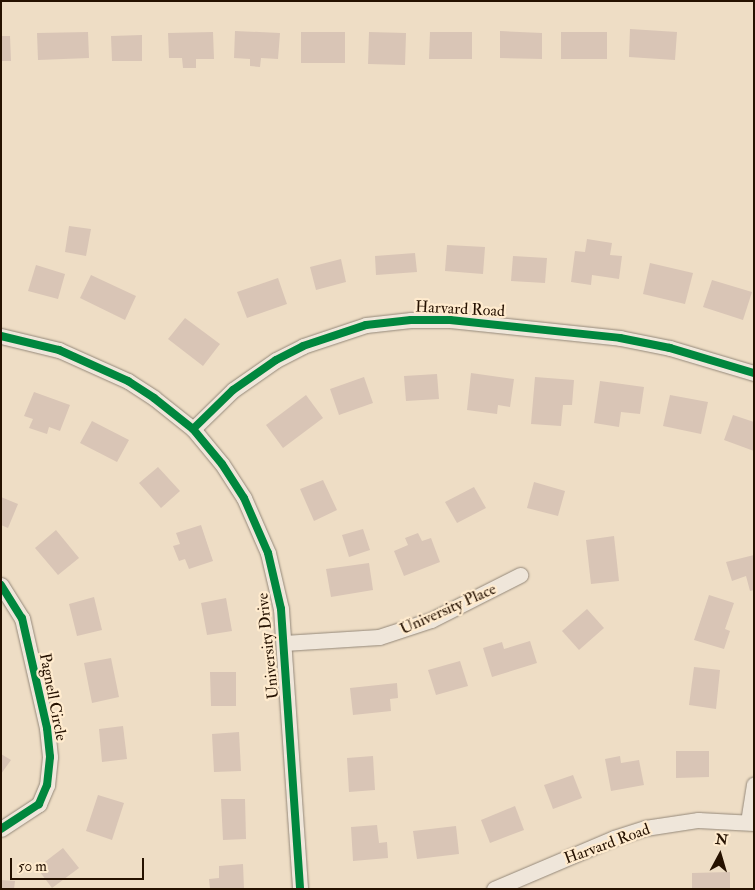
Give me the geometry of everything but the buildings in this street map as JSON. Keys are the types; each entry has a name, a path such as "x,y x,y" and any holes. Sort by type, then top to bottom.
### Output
{"street":[{"name":"Harvard Road","path":"192,429 233,390 276,360 304,346 366,324 412,320 450,320 620,338 670,348 754,372"},
{"name":"University Drive","path":"1,336 59,350 109,372 154,398 192,429 222,464 256,520 274,577 284,644 300,889"},
{"name":"University Place","path":"284,644 348,642 387,634 431,620 520,575"},
{"name":"Pagnell Circle","path":"1,585 22,618 47,728 50,757 47,785 39,804 1,829"},
{"path":"751,823 754,784"},
{"name":"Harvard Road","path":"494,889 614,838 645,828 698,820 751,823"}],"cycle path":[{"path":"193,429 233,390 276,360 303,346 366,325 411,320 450,320 620,338 670,348 754,373"},
{"path":"1,336 59,350 128,381 154,398 193,429 222,464 244,498 268,553 281,609 300,889"},
{"path":"1,585 22,618 47,728 50,757 47,785 39,804 1,829"}]}
